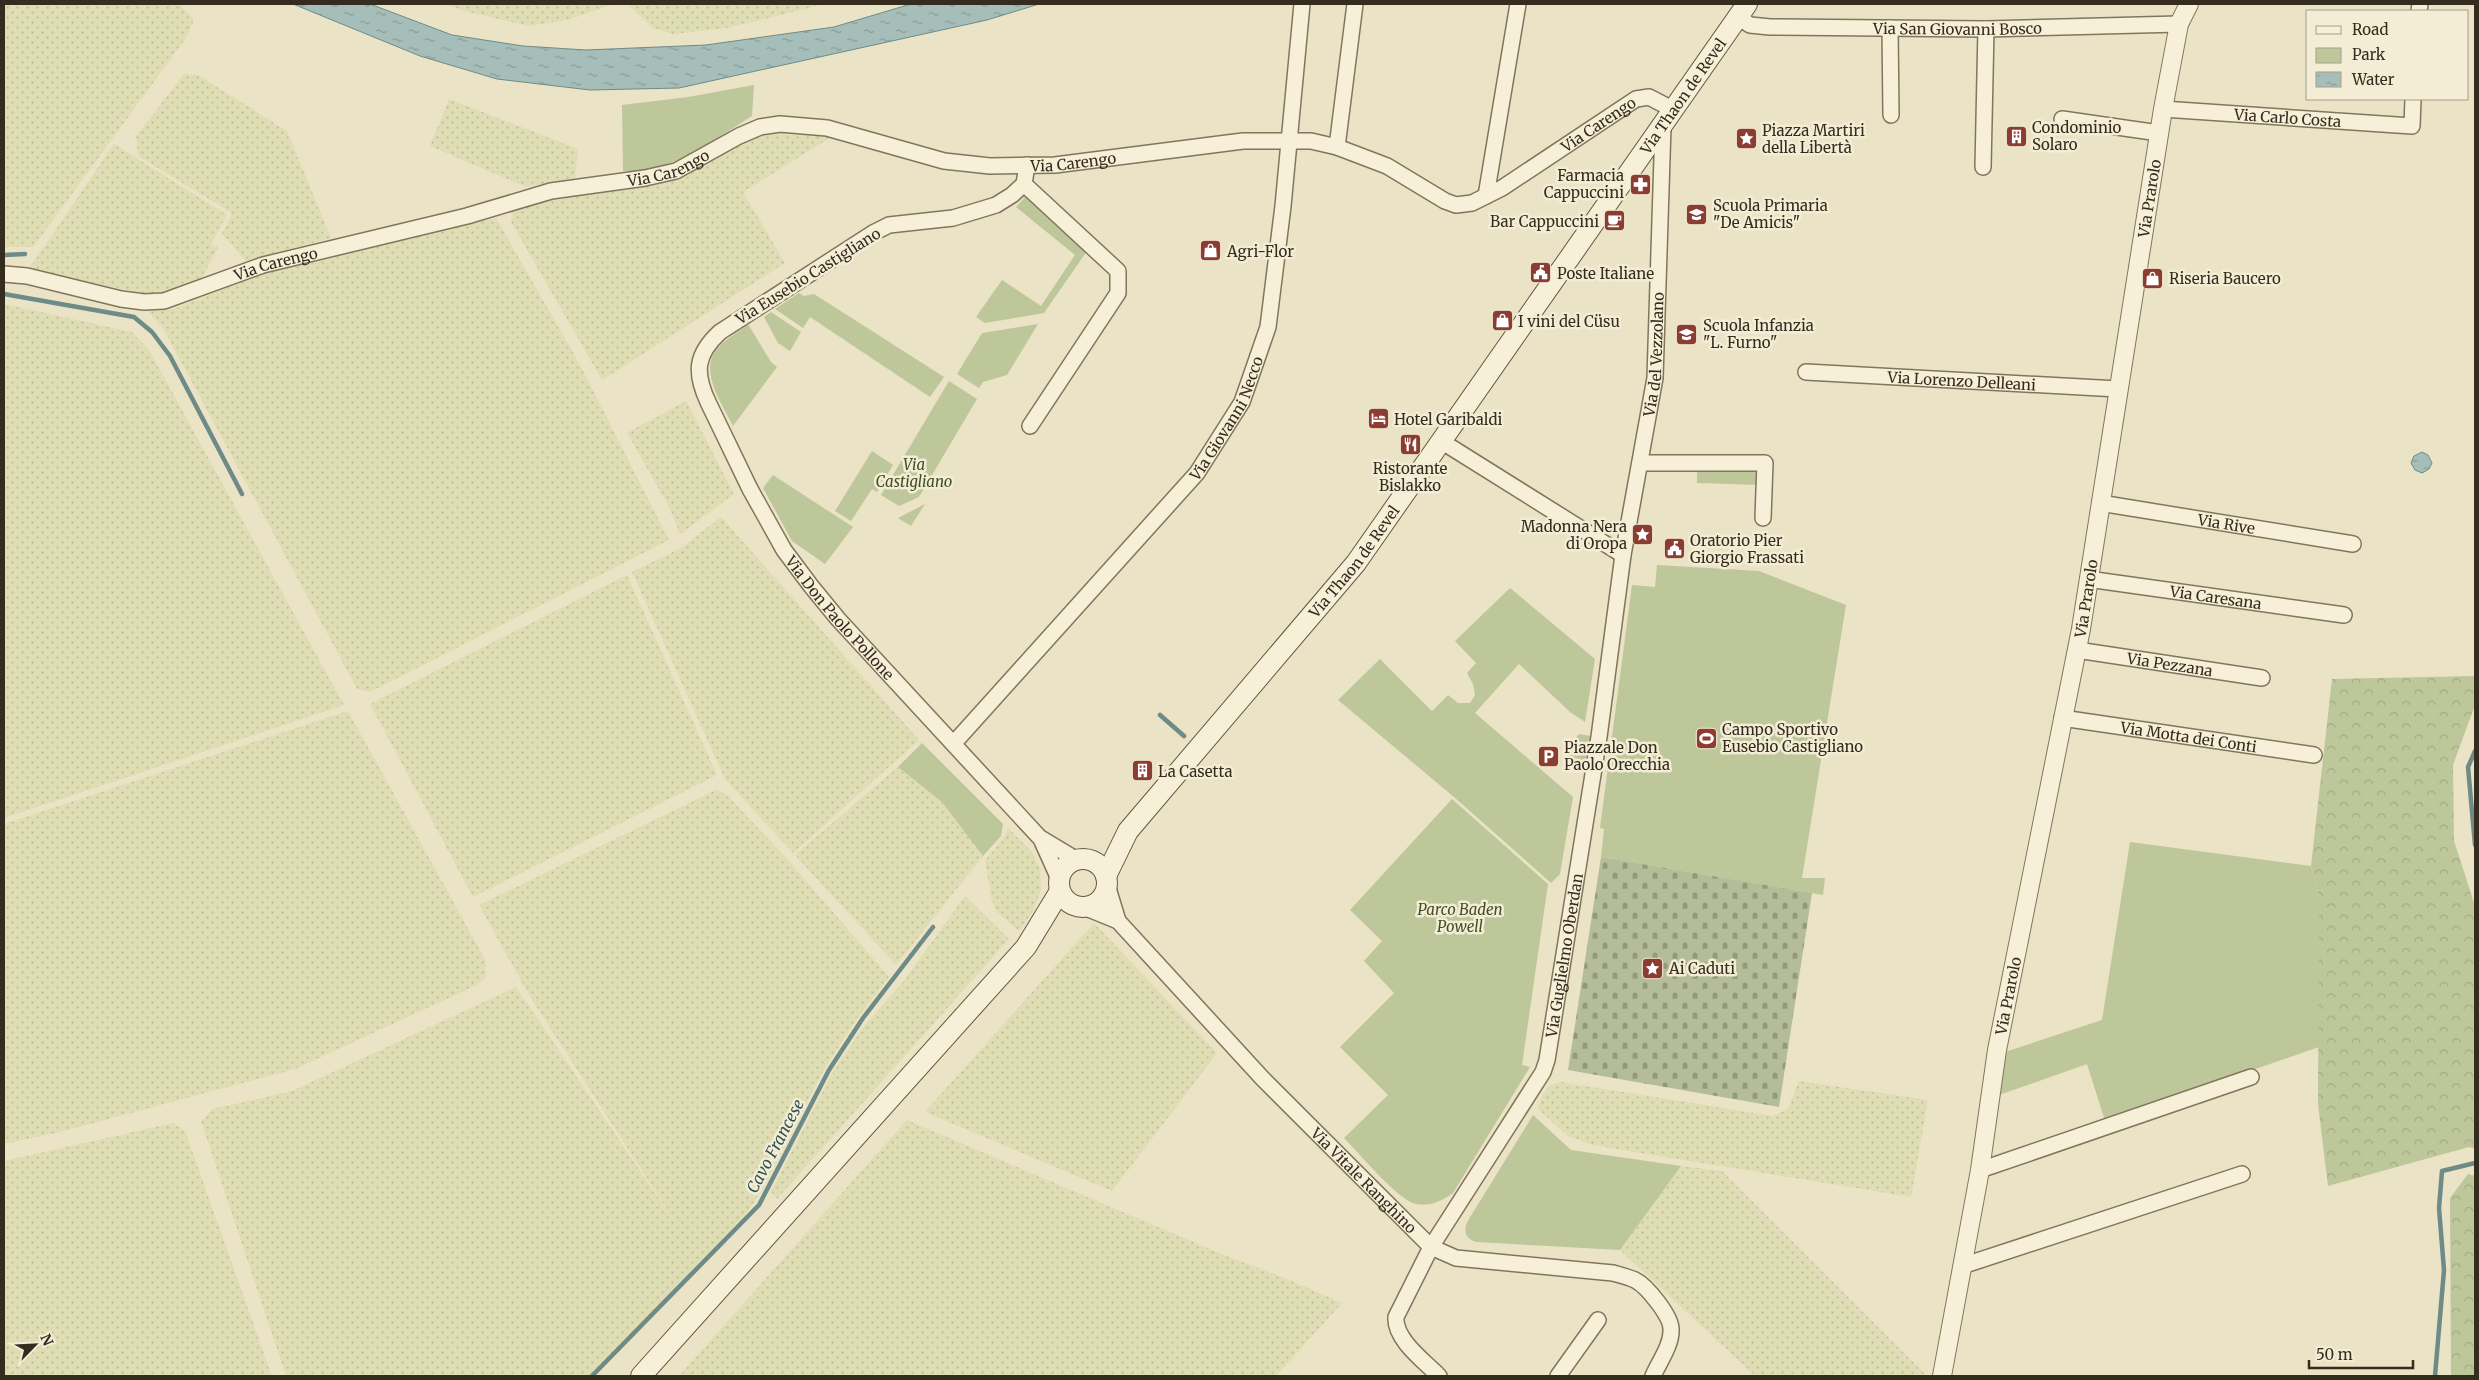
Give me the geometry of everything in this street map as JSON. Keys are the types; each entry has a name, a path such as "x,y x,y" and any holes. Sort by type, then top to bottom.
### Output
{"main road":[{"name":"Via Thaon de Revel","path":"1081,860 1110,846 1128,831 1356,562 1669,118 1742,10"},
{"name":"Via Thaon de Revel","path":"1106,880 1128,831"},
{"path":"641,1376 1031,941 1067,865 1081,860 1099,866 1106,880 1103,897 1099,902 1059,920 1045,933 1031,941"},
{"path":"1059,885 1066,902 1083,908"}],"street":[{"name":"Via Giovanni Necco","path":"954,743 1197,474 1242,402 1268,327 1283,206 1302,4"},
{"path":"1337,147 1356,4"},
{"path":"1486,196 1518,4"},
{"name":"Via Prarolo","path":"1942,1376 1980,1170 1997,1050 2077,650 2163,109 2180,24 2189,4"},
{"name":"Via San Giovanni Bosco","path":"1742,10 1750,25 1770,27 1986,29 2180,24"},
{"path":"1890,28 1891,116"},
{"path":"1983,167 1986,29"},
{"name":"Via Carengo","path":"4,274 27,276 121,299 144,302 164,301 271,263 467,216 543,193 586,185 645,178 676,171 739,136 760,127 780,124 827,128 944,161 990,166 1056,165 1243,141 1288,139 1311,141 1337,147 1387,166 1445,201 1456,205 1472,203 1486,196 1636,99 1649,96 1669,118"},
{"name":"Via Carlo Costa","path":"2163,109 2412,126 2414,100"},
{"name":"Via del Vezzolano","path":"1623,555 1655,378 1669,118"},
{"path":"2062,119 2159,133"},
{"path":"1027,165 1024,184 1118,271 1118,293 1030,426"},
{"name":"Via Eusebio Castigliano","path":"700,361 708,343 720,332 874,233 889,225 953,218 996,204 1012,195 1024,184"},
{"name":"Via Don Paolo Pollone","path":"700,361 698,372 701,388 750,489 784,550 838,619 954,743 1040,839 1059,885"},
{"name":"Via Lorenzo Delleani","path":"1806,372 2118,389"},
{"path":"1441,441 1623,555"},
{"path":"1640,463 1765,463 1763,518"},
{"name":"Via Rive","path":"2100,504 2353,544"},
{"name":"Via Guglielmo Oberdan","path":"1439,1376 1401,1336 1395,1327 1396,1317 1431,1247 1543,1072 1547,1060 1599,737 1623,555"},
{"name":"Via Caresana","path":"2088,579 2344,615"},
{"name":"Via Pezzana","path":"2077,650 2262,678"},
{"name":"Via Motta dei Conti","path":"2062,718 2314,755"},
{"name":"Via Don Paolo Pollone","path":"1040,839 1081,860"},
{"name":"Via Vitale Ranghino","path":"1106,880 1118,921 1263,1079 1431,1247 1456,1258 1613,1273 1636,1281 1648,1290 1670,1322 1669,1342 1653,1376"},
{"name":"Via Vitale Ranghino","path":"1083,908 1118,921"},
{"path":"1980,1170 2251,1077"},
{"path":"1962,1266 2242,1174"},
{"path":"1558,1376 1598,1320"}],"shaded area":[{"path":"4,4 179,4 194,20 186,38 33,247 4,247"},
{"path":"445,4 614,4 567,20 529,26 464,11"},
{"path":"627,4 825,4 727,28 673,34 653,28"},
{"path":"184,74 198,75 287,131 331,238 246,261 222,234 232,213 138,156 136,136"},
{"path":"449,99 578,149 575,178 526,187 430,146"},
{"path":"782,131 831,137 743,192 785,263 602,380 511,222 513,212 549,198 676,178 718,158 742,142 762,134"},
{"path":"114,144 227,215 211,244 218,248 199,283 179,293 145,294 29,269"},
{"path":"496,218 579,363 669,540 370,692 357,689 163,328 148,311 174,309 274,269"},
{"path":"4,304 132,332 149,350 344,705 4,818"},
{"path":"686,401 734,494 680,534 670,509 627,433"},
{"path":"721,517 919,740 793,853 725,779 632,572 681,548"},
{"path":"627,575 717,775 473,897 370,704"},
{"path":"348,711 486,961 486,978 475,986 295,1069 56,1133 4,1144 4,824"},
{"path":"898,767 942,801 983,856 896,965 795,855"},
{"path":"716,790 727,795 789,861 889,977 856,1020 823,1071 761,1192 744,1216 590,1376 286,1376 201,1121 213,1109 292,1091 516,987 682,1233 529,995 479,905"},
{"path":"1008,828 1031,851 1040,868 1041,890 1033,911 1019,931 997,912 991,898 985,860 1003,839"},
{"path":"965,896 1009,939 777,1199 771,1192 831,1075 864,1026 903,982"},
{"path":"1094,923 1217,1053 1112,1191 925,1112"},
{"path":"1799,1081 1928,1100 1911,1197 1592,1145 1568,1136 1538,1109 1543,1094 1550,1085 1561,1082 1773,1116 1788,1109"},
{"path":"907,1120 1224,1255 1287,1279 1342,1303 1276,1376 679,1376"},
{"path":"173,1123 185,1131 272,1376 4,1376 4,1161"},
{"path":"1681,1166 1722,1171 1927,1376 1755,1376 1620,1250"}],"green space":[{"path":"754,85 752,116 691,155 649,171 623,171 622,105 688,97"},
{"path":"1027,195 1087,251 1044,313 985,323 976,317 1002,280 1041,306 1075,255 1016,207"},
{"path":"799,293 804,296 814,294 944,377 930,397 810,317 803,328 775,309"},
{"path":"771,312 801,332 790,351 778,343 764,317"},
{"path":"748,324 771,362 777,367 733,426 714,388 710,367 717,349"},
{"path":"1038,324 1007,375 983,382 979,388 957,374 982,333"},
{"name":"Via Castigliano","path":"949,381 977,399 919,497 899,506 881,495"},
{"name":"Via Castigliano","path":"872,451 893,465 877,492 872,489 851,521 835,511"},
{"path":"1758,464 1761,485 1697,483 1697,465"},
{"name":"Via Castigliano","path":"773,475 853,527 825,564 792,541 763,488"},
{"name":"Via Castigliano","path":"925,504 911,526 898,518"},
{"path":"1657,565 1759,571 1846,605 1802,878 1825,878 1823,895 1601,857 1604,829 1600,828 1632,585 1655,587"},
{"path":"1510,588 1595,659 1585,722 1570,712 1519,664 1475,713 1573,797 1560,874 1551,883 1454,797 1338,700 1380,659 1432,711 1448,695 1458,703 1470,703 1475,695 1473,684 1467,673 1476,663 1455,641"},
{"path":"2475,676 2475,705 2453,765 2454,841 2475,906 2475,1149 2469,1147 2328,1186 2318,1104 2319,896 2311,866 2332,679"},
{"path":"1579,734 1591,736 1586,772 1565,754 1565,750"},
{"path":"922,743 1003,824 1001,836 983,856 942,802 898,767"},
{"name":"Parco Baden Powell","path":"1452,799 1548,884 1522,1065 1530,1067 1453,1193 1436,1203 1421,1205 1409,1201 1389,1185 1344,1138 1388,1095 1340,1047 1394,993 1364,961 1382,941 1350,910"},
{"path":"2130,842 2311,866 2319,896 2319,1047 2105,1121 2087,1064 1999,1095 2005,1052 2102,1020"},
{"path":"1601,857 1812,893 1779,1107 1568,1070"},
{"path":"1533,1115 1571,1150 1681,1166 1620,1250 1476,1242 1467,1236 1465,1230 1469,1219"},
{"path":"2468,1174 2475,1176 2475,1376 2451,1376 2450,1198"}],"water":[{"path":"293,4 370,4 452,35 523,46 586,50 706,45 834,27 911,4 1039,4 987,20 679,88 590,90 497,79 420,56"},
{"path":"2422,452 2428,455 2432,463 2429,469 2422,473 2415,470 2411,463 2414,456"}],"waterway":[{"path":"4,255 25,254"},
{"path":"4,294 134,317 152,332 170,356 242,494"},
{"path":"1160,715 1184,736"},
{"path":"2475,751 2468,767 2475,845"},
{"name":"Cavo Francese","path":"592,1376 759,1205 829,1070 863,1018 933,927"},
{"path":"2435,1376 2444,1270 2439,1208 2442,1171 2475,1163"}],"place":[{"name":"Condominio Solaro","path":"2016,136"},
{"name":"Piazza Martiri della Libertà","path":"1746,139"},
{"name":"Farmacia Cappuccini","path":"1640,184"},
{"name":"Scuola Primaria \"De Amicis\"","path":"1697,214"},
{"name":"Bar Cappuccini","path":"1615,221"},
{"name":"Agri-Flor","path":"1211,251"},
{"name":"Poste Italiane","path":"1541,273"},
{"name":"Riseria Baucero","path":"2153,278"},
{"name":"I vini del Cüsu","path":"1502,321"},
{"name":"Scuola Infanzia \"L. Furno\"","path":"1687,334"},
{"name":"Hotel Garibaldi","path":"1378,419"},
{"name":"Ristorante Bislakko","path":"1410,445"},
{"name":"Madonna Nera di Oropa","path":"1643,535"},
{"name":"Oratorio Pier Giorgio Frassati","path":"1674,549"},
{"name":"Campo Sportivo Eusebio Castigliano","path":"1706,738"},
{"name":"Piazzale Don Paolo Orecchia","path":"1548,756"},
{"name":"La Casetta","path":"1142,771"},
{"name":"Ai Caduti","path":"1653,968"}]}
